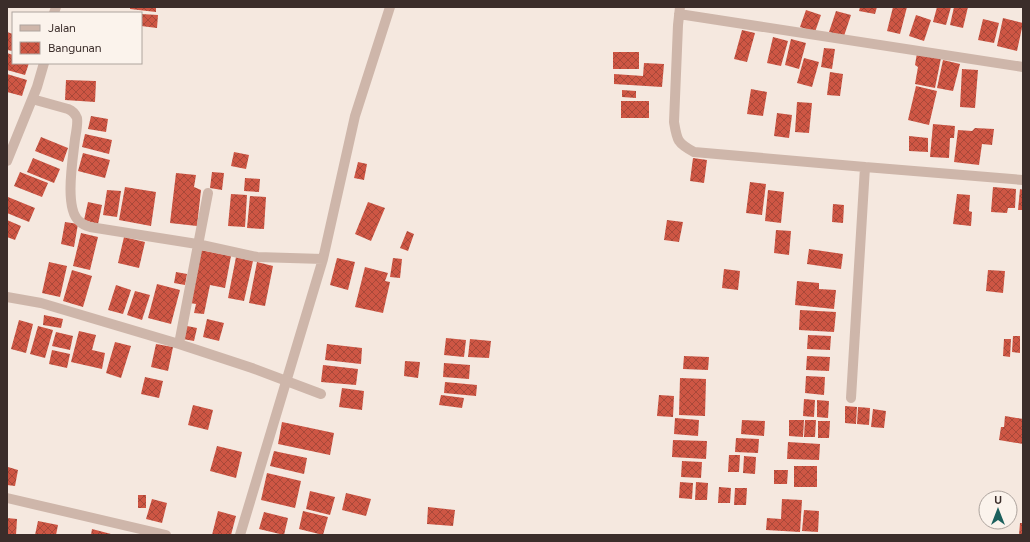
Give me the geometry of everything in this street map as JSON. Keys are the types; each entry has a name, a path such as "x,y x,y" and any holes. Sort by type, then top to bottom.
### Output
{"street":[{"path":"240,535 323,259 355,116 390,7"},
{"path":"1023,67 679,10 674,122 676,137 683,146 694,152 1023,180"},
{"path":"7,161 32,99 44,64"},
{"path":"32,99 68,109 73,112 77,119 71,168 71,204 74,215 79,221 90,228 197,244 257,257 323,259"},
{"path":"851,398 865,167"},
{"path":"179,344 208,193"},
{"path":"7,298 41,303 179,344 320,394"},
{"path":"7,498 166,535"}],"building":[{"path":"130,7 156,7 156,12 130,9"},
{"path":"860,7 877,7 875,14 859,11"},
{"path":"893,7 907,7 900,34 887,31"},
{"path":"937,7 951,7 946,25 933,22"},
{"path":"954,7 968,7 963,28 950,25"},
{"path":"806,10 821,15 815,32 800,27"},
{"path":"836,11 851,15 844,36 829,32"},
{"path":"142,14 158,15 157,28 142,26"},
{"path":"916,15 931,20 924,41 909,36"},
{"path":"1003,18 1023,23 1017,51 997,46"},
{"path":"983,19 999,23 994,43 978,40"},
{"path":"742,30 755,33 747,62 734,59"},
{"path":"7,32 12,34 12,51 7,50"},
{"path":"773,37 788,41 781,66 767,63"},
{"path":"791,39 806,43 799,69 785,65"},
{"path":"824,48 835,49 832,69 821,67"},
{"path":"613,52 639,52 639,69 613,69"},
{"path":"7,53 12,55 12,64 29,64 25,75 7,70"},
{"path":"917,53 941,58 935,88 915,84 918,67 915,65"},
{"path":"804,58 819,62 812,87 797,83"},
{"path":"943,60 960,64 953,91 937,88"},
{"path":"644,63 664,64 662,87 614,84 614,74 643,76"},
{"path":"962,69 978,70 975,108 960,107"},
{"path":"830,72 843,74 840,96 827,95"},
{"path":"7,74 27,80 22,96 7,92"},
{"path":"66,80 96,81 95,102 65,100"},
{"path":"916,86 937,91 929,125 908,120"},
{"path":"751,89 767,92 763,116 747,114"},
{"path":"622,90 636,91 636,98 622,97"},
{"path":"621,101 649,101 649,118 621,118"},
{"path":"797,102 812,103 809,133 795,132"},
{"path":"777,113 792,115 789,138 774,136"},
{"path":"91,116 108,119 106,132 88,129"},
{"path":"933,124 955,126 954,138 950,138 949,158 930,157"},
{"path":"975,128 994,129 992,145 982,144 979,165 954,162 958,130 972,131"},
{"path":"85,134 112,140 109,154 82,147"},
{"path":"909,136 928,138 928,152 909,151"},
{"path":"41,137 68,148 63,162 35,151"},
{"path":"234,152 249,155 246,169 231,166"},
{"path":"83,153 110,160 105,178 78,171"},
{"path":"33,158 60,169 54,183 27,172"},
{"path":"693,158 707,160 704,183 690,181"},
{"path":"358,162 367,164 364,180 354,178"},
{"path":"20,172 48,183 42,197 14,186"},
{"path":"212,172 224,173 222,190 210,188"},
{"path":"176,173 196,175 194,187 201,190 197,226 170,223"},
{"path":"245,178 260,179 259,192 244,191"},
{"path":"750,182 766,184 762,215 746,213"},
{"path":"125,187 156,192 151,226 119,220"},
{"path":"993,187 1016,189 1015,208 1008,208 1007,213 991,212"},
{"path":"1020,189 1023,190 1023,210 1018,210"},
{"path":"107,190 121,191 117,217 103,215"},
{"path":"768,190 784,192 781,223 765,221"},
{"path":"231,194 247,195 245,227 228,226"},
{"path":"957,194 970,195 969,211 972,212 971,226 953,224"},
{"path":"250,196 266,197 264,229 247,228"},
{"path":"8,197 35,208 29,222 7,213"},
{"path":"88,202 102,205 98,224 84,220"},
{"path":"368,202 385,208 371,241 355,234"},
{"path":"833,204 844,205 843,223 832,222"},
{"path":"7,220 21,226 15,240 7,237"},
{"path":"667,220 683,222 679,242 664,240"},
{"path":"65,222 78,224 74,247 61,244"},
{"path":"776,230 791,231 789,255 774,253"},
{"path":"407,231 414,234 408,251 400,248"},
{"path":"81,233 98,237 90,270 73,266"},
{"path":"124,237 145,242 139,268 118,263"},
{"path":"809,249 843,254 841,269 807,264"},
{"path":"200,250 231,256 225,288 210,285 204,314 194,313 196,304 190,303"},
{"path":"236,257 253,261 244,301 228,298"},
{"path":"337,258 355,262 348,290 330,285"},
{"path":"393,258 402,259 400,278 390,277"},
{"path":"49,262 67,266 60,297 42,293"},
{"path":"257,262 273,266 265,306 249,303"},
{"path":"365,267 388,273 385,281 390,282 383,313 355,307"},
{"path":"724,269 740,271 738,290 722,288"},
{"path":"72,270 92,276 83,307 63,301"},
{"path":"988,270 1005,271 1003,293 986,291"},
{"path":"176,272 187,274 185,285 174,283"},
{"path":"797,281 819,283 819,289 836,290 834,309 795,305"},
{"path":"157,284 180,290 171,324 148,318"},
{"path":"116,285 131,290 123,314 108,310"},
{"path":"135,291 150,295 142,320 127,315"},
{"path":"800,310 836,312 834,332 799,330"},
{"path":"44,315 63,319 61,328 43,325"},
{"path":"207,319 224,323 219,341 203,337"},
{"path":"19,320 33,324 26,353 11,349"},
{"path":"38,326 53,330 45,358 30,354"},
{"path":"187,326 197,328 194,341 183,339"},
{"path":"79,331 96,335 92,350 105,353 102,369 71,362"},
{"path":"56,332 73,336 70,350 52,346"},
{"path":"808,335 831,336 830,350 807,349"},
{"path":"1013,336 1020,336 1020,353 1012,352"},
{"path":"446,338 466,340 464,357 444,355"},
{"path":"470,339 491,341 489,358 468,357"},
{"path":"1004,339 1011,339 1010,357 1003,356"},
{"path":"115,342 131,346 121,378 106,373"},
{"path":"156,344 173,347 168,371 151,367"},
{"path":"327,344 362,348 361,364 325,360"},
{"path":"52,350 70,354 67,368 49,364"},
{"path":"684,356 709,357 708,370 683,369"},
{"path":"807,356 830,357 829,371 806,370"},
{"path":"405,361 420,362 418,378 404,376"},
{"path":"444,363 470,365 469,379 443,377"},
{"path":"323,365 358,369 356,385 321,382"},
{"path":"806,376 825,377 824,395 805,393"},
{"path":"145,377 163,381 159,398 141,394"},
{"path":"680,378 706,379 705,416 679,415"},
{"path":"445,382 477,385 476,396 444,393"},
{"path":"342,388 364,391 362,410 339,407"},
{"path":"441,395 464,398 462,408 439,405"},
{"path":"659,395 674,396 673,417 657,416"},
{"path":"804,399 815,400 814,417 803,416"},
{"path":"817,400 829,401 828,418 817,417"},
{"path":"193,405 213,410 208,430 188,425"},
{"path":"845,406 857,407 856,424 845,423"},
{"path":"858,407 870,408 869,425 857,424"},
{"path":"873,409 886,411 884,428 871,427"},
{"path":"1005,416 1023,419 1023,444 999,440 1001,427 1004,427"},
{"path":"675,418 699,420 698,436 674,434"},
{"path":"742,420 765,421 764,436 741,434"},
{"path":"789,420 804,420 803,437 789,436"},
{"path":"805,420 816,420 815,437 804,437"},
{"path":"818,421 830,421 829,438 818,438"},
{"path":"282,422 334,433 330,455 278,444"},
{"path":"736,438 759,439 758,453 735,452"},
{"path":"673,440 707,441 706,459 672,457"},
{"path":"788,442 820,444 819,460 787,459"},
{"path":"217,446 242,452 236,478 210,471"},
{"path":"274,451 307,458 304,474 270,466"},
{"path":"729,455 740,455 739,472 728,472"},
{"path":"744,456 756,457 755,474 743,473"},
{"path":"682,461 702,462 701,478 681,477"},
{"path":"794,466 817,466 817,487 794,487"},
{"path":"8,467 18,470 15,486 7,485"},
{"path":"774,470 788,470 787,484 774,484"},
{"path":"267,473 301,481 295,508 261,500"},
{"path":"680,482 693,483 692,499 679,498"},
{"path":"696,482 708,483 707,500 695,500"},
{"path":"719,487 731,488 730,503 718,503"},
{"path":"735,488 747,488 746,505 734,505"},
{"path":"310,491 335,497 330,515 306,509"},
{"path":"346,493 371,499 366,516 342,510"},
{"path":"138,495 146,495 146,508 138,508"},
{"path":"152,499 167,503 162,523 146,519"},
{"path":"782,499 802,500 800,532 766,530 767,518 781,519"},
{"path":"428,507 455,510 453,526 427,524"},
{"path":"804,510 819,511 818,532 802,531"},
{"path":"218,511 236,516 231,535 212,535"},
{"path":"303,511 328,517 323,535 299,529"},
{"path":"264,512 288,518 284,535 259,529"},
{"path":"7,518 17,519 16,535 7,535"},
{"path":"38,521 58,525 56,535 35,535"},
{"path":"1020,523 1023,523 1023,535 1019,535"},
{"path":"92,529 111,534 91,535"}]}
